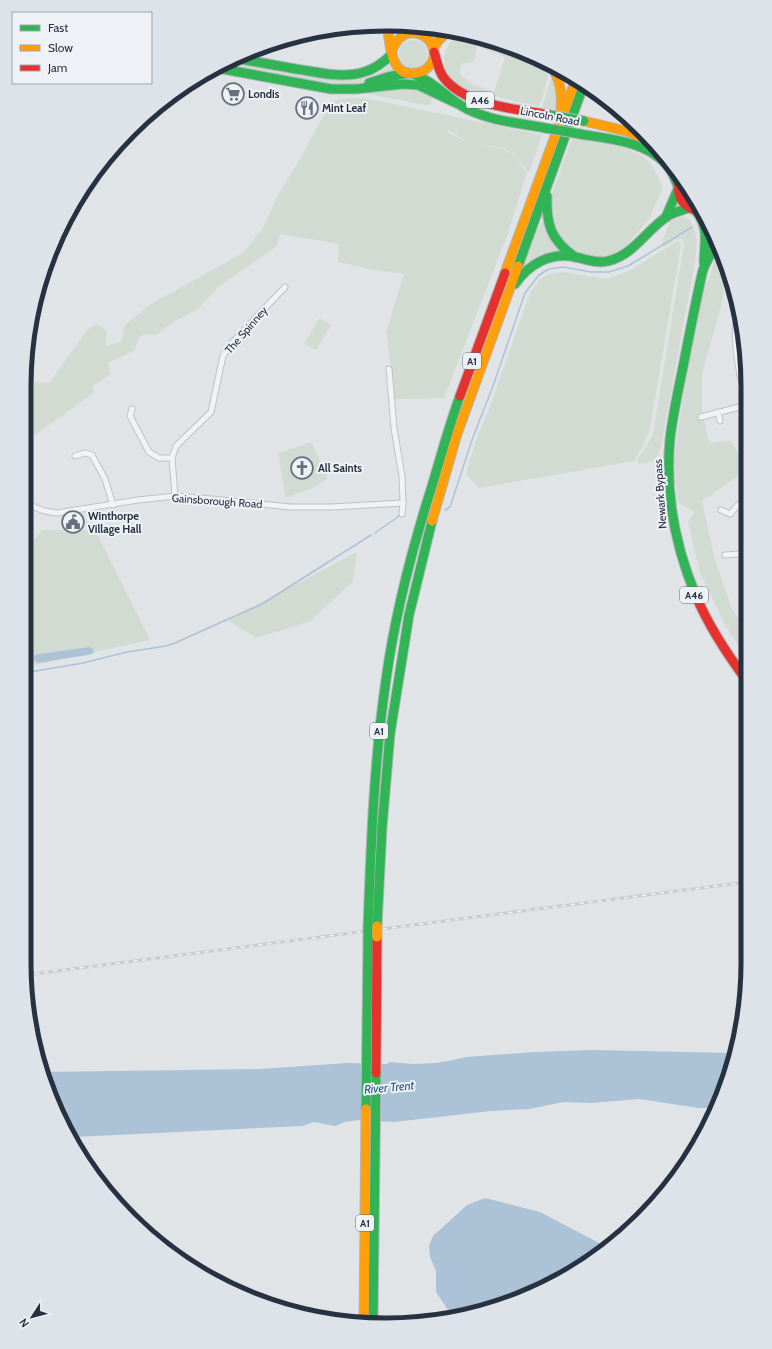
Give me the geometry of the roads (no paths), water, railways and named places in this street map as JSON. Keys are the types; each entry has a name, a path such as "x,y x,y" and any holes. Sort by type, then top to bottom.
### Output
{"highway":[{"path":"388,31 394,62 397,67 409,74 421,73 427,68 432,61 438,41 443,36"},
{"path":"246,60 327,74 342,75 370,71 377,68 392,52 399,37 403,34 411,32"},
{"path":"414,32 426,36 434,51"},
{"name":"Lincoln Road","path":"434,51 440,71 444,78 459,91 475,98 494,104 620,128 636,134"},
{"name":"A46","path":"226,70 331,89 410,84 426,88 456,103"},
{"name":"Lincoln Road","path":"409,74 421,76 433,82 456,103 482,115 630,144 652,153 657,157"},
{"name":"A46","path":"344,89 388,77 409,74"},
{"path":"557,75 562,90 560,122"},
{"name":"A1","path":"373,1317 369,1274 373,938 372,830 379,734 386,679 398,611 416,539 451,421 574,85"},
{"name":"A1","path":"373,927 390,734 409,615 426,542 457,434 582,90"},
{"path":"547,186 546,215 549,228 560,246 576,258"},
{"path":"502,307 522,274 532,265 543,259 554,256 566,256 596,262 614,259 633,248 666,217 679,186"},
{"name":"Lincoln Road","path":"679,186 681,200 692,207"},
{"path":"666,217 694,211"},
{"name":"Newark Bypass","path":"706,233 704,266 690,326 671,432 668,462 670,496 675,534 692,590 717,639 741,673"},
{"name":"Newark Bypass","path":"704,266 710,254 712,246"},
{"name":"A1","path":"364,1317 369,1274"}],"street":[{"name":"The Spinney","path":"172,458 176,446 211,412 223,356 229,346 285,287"},
{"path":"735,324 735,347 740,374"},
{"path":"389,369 394,428 402,476 402,514"},
{"path":"701,417 741,407"},
{"path":"132,408 130,416 149,452 159,458 172,458 175,496"},
{"path":"718,412 720,421"},
{"path":"75,456 85,452 92,455 105,479 112,505"},
{"name":"Gainsborough Road","path":"31,506 46,512 57,513 138,500 175,496 290,507 331,507 403,503"},
{"path":"722,510 730,514 741,502"},
{"path":"725,555 741,553"}],"water":[{"path":"90,647 93,649 94,653 88,655 38,663 34,660 34,656 39,654"},
{"name":"River Trent","path":"594,1050 729,1053 710,1108 699,1108 639,1099 591,1103 564,1102 529,1109 491,1111 394,1122 358,1120 345,1122 335,1126 314,1122 303,1126 77,1137 58,1099 48,1072 260,1069 347,1063 387,1064 390,1062 413,1064 435,1063 466,1057 535,1052"},
{"path":"485,1198 540,1212 603,1244 564,1270 522,1291 478,1306 448,1312 436,1292 436,1271 430,1257 429,1246 433,1236 467,1205"}],"waterway":[{"path":"445,510 450,507 473,437 493,386 525,293 539,275 549,269 563,267 591,272 609,272 628,266 692,227"},
{"path":"375,533 399,516"},
{"path":"31,672 83,663 127,652 166,646 175,643 262,604 371,535"}],"railway":[{"path":"31,974 741,883"}],"place":[{"name":"Londis","path":"233,94"},
{"name":"Mint Leaf","path":"307,108"},
{"name":"All Saints","path":"302,468"},
{"name":"Winthorpe Village Hall","path":"73,522"}]}
